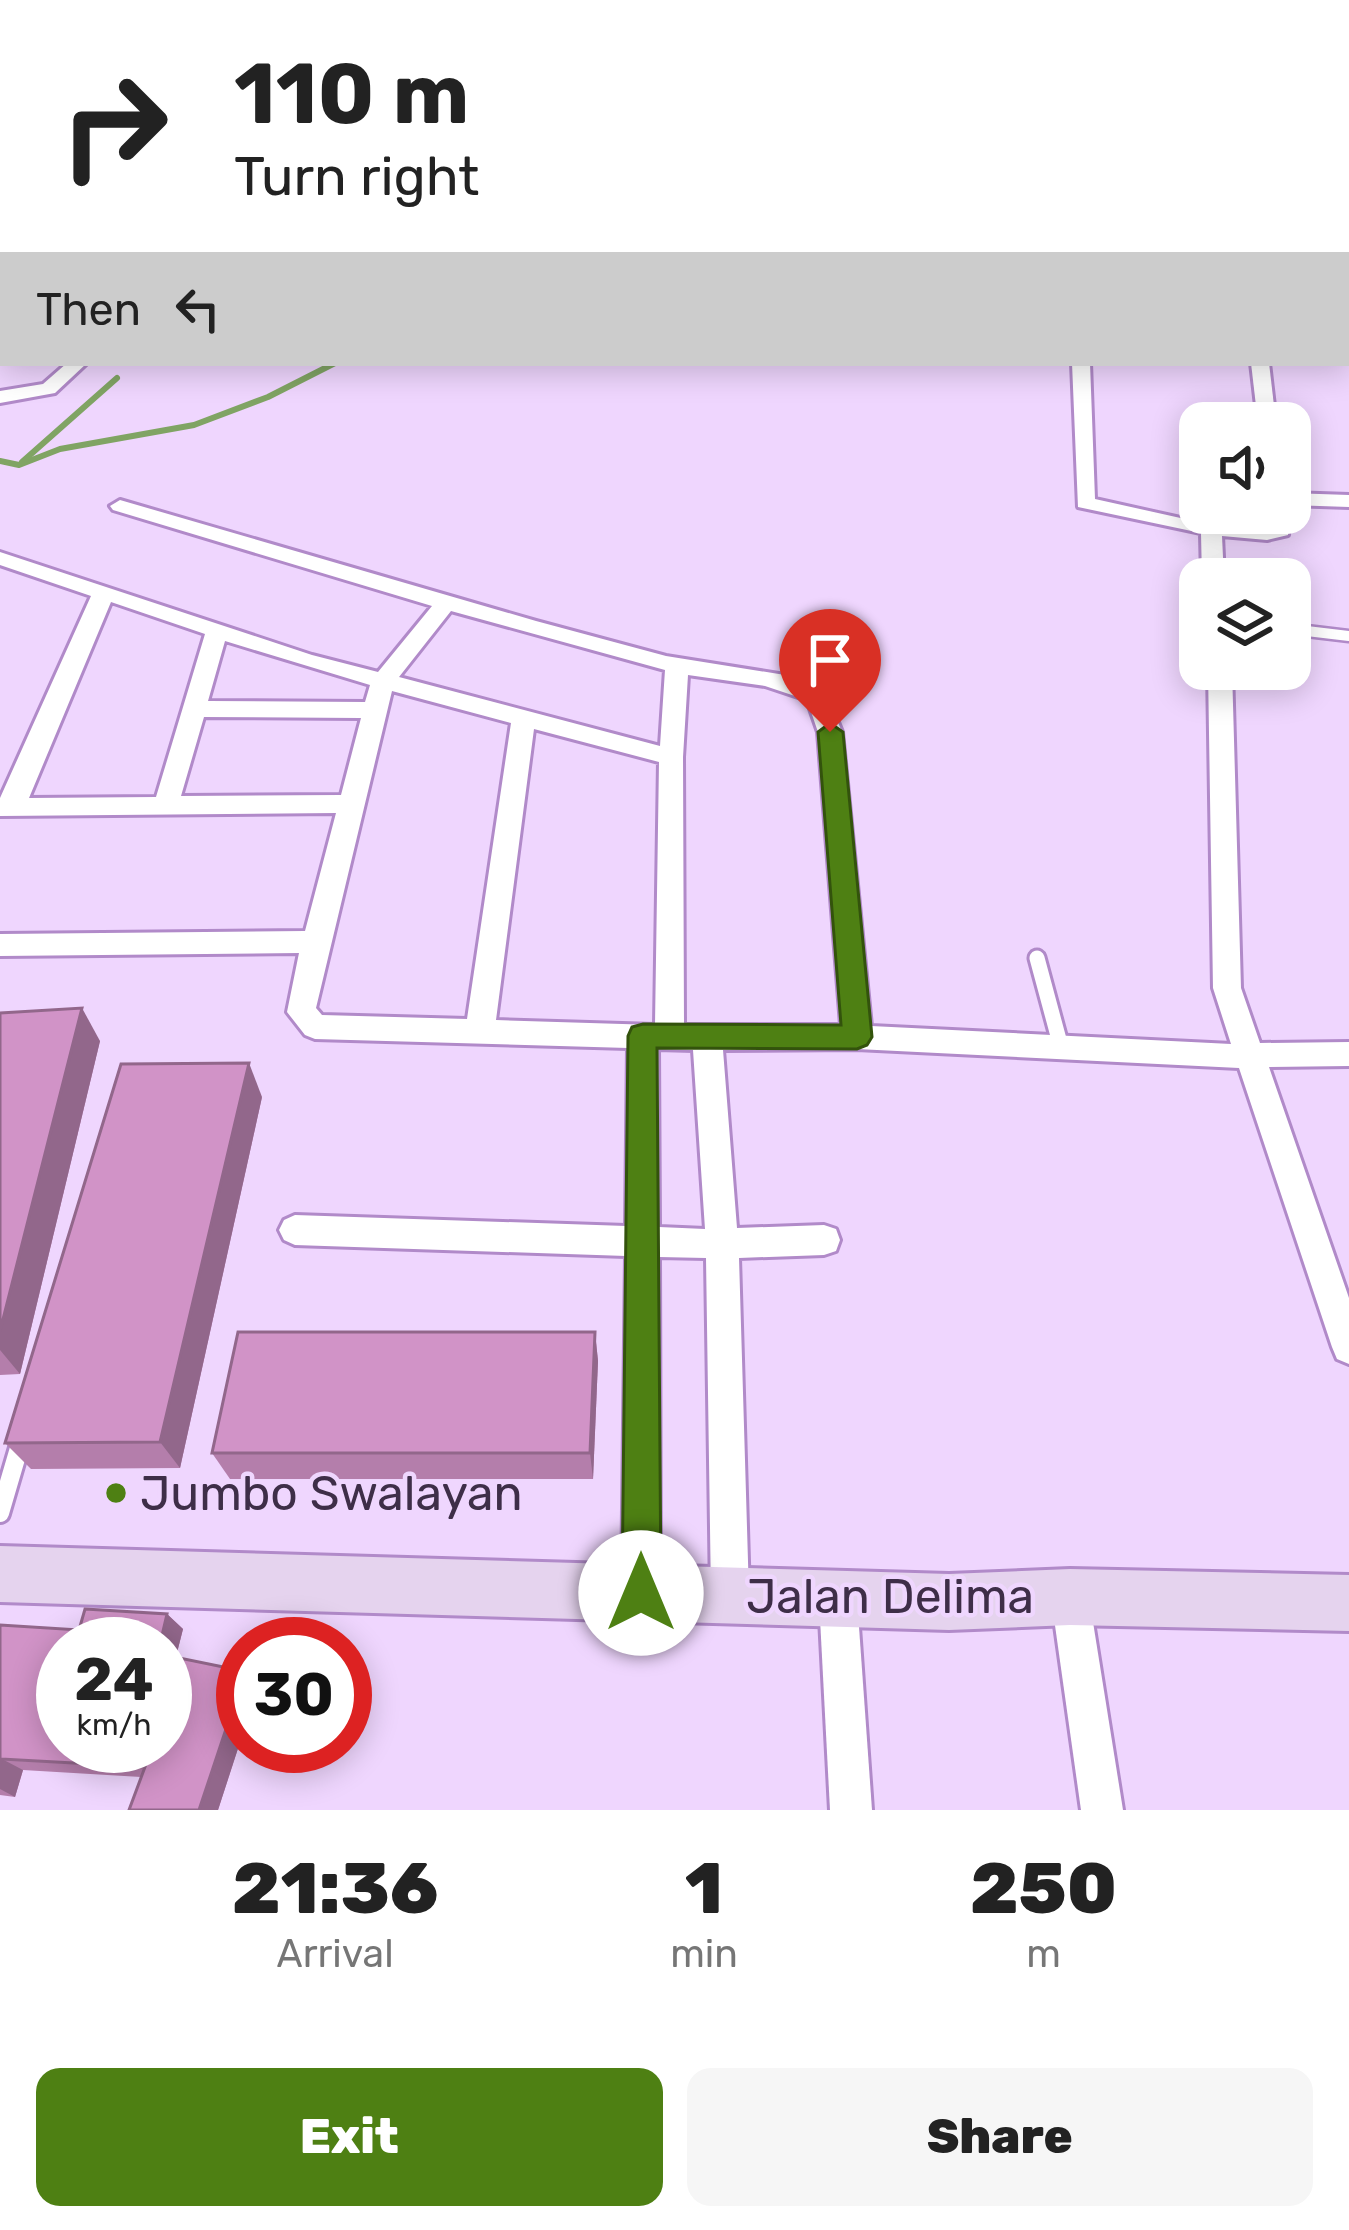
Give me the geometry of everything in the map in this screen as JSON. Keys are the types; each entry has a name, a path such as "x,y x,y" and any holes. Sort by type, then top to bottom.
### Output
{"main road":[{"name":"Jalan Delima","path":"0,1574 949,1602 1070,1597 1349,1603"}],"street":[{"path":"0,397 49,388 75,366"},
{"path":"1081,366 1085,503 1179,525"},
{"path":"1260,366 1265,402"},
{"path":"1311,500 1349,501"},
{"path":"120,506 444,605 677,666 808,690 824,706 830,732 857,1037"},
{"path":"0,558 382,683 671,757"},
{"path":"104,592 6,807 350,805"},
{"path":"444,605 382,683 315,942 302,1012 315,1027 707,1038 857,1037 1249,1056 1349,1054"},
{"path":"166,805 217,630"},
{"path":"641,1593 644,1241 677,666"},
{"path":"1220,690 1227,988 1349,1347"},
{"path":"194,709 374,710"},
{"path":"480,1033 524,717"},
{"path":"0,945 315,942"},
{"path":"707,1038 722,1244 730,1595"},
{"path":"295,1230 722,1244 824,1240"},
{"path":"1070,1597 1102,1810"},
{"path":"838,1599 851,1810"}],"lane":[{"path":"1311,631 1349,635"},
{"path":"1037,958 1061,1047"},
{"path":"0,1514 27,1422"}],"building":[{"path":"82,1008 0,1331 0,1013"},
{"path":"249,1063 160,1442 5,1443 121,1064"},
{"path":"238,1332 595,1332 590,1453 212,1453"},
{"path":"85,1609 167,1614 166,1617 83,1617"},
{"path":"0,1625 36,1627 36,1761 2,1759 0,1765"},
{"path":"192,1661 216,1665 216,1759 199,1810 129,1810 143,1773 192,1773"}],"waterway":[{"path":"0,461 19,465 60,449 194,425 268,397 329,366"},
{"path":"22,462 117,378"}],"place":[{"name":"Jumbo Swalayan","path":"116,1493"}],"route":[{"path":"641,1593 643,1036 857,1037 830,732"}]}
